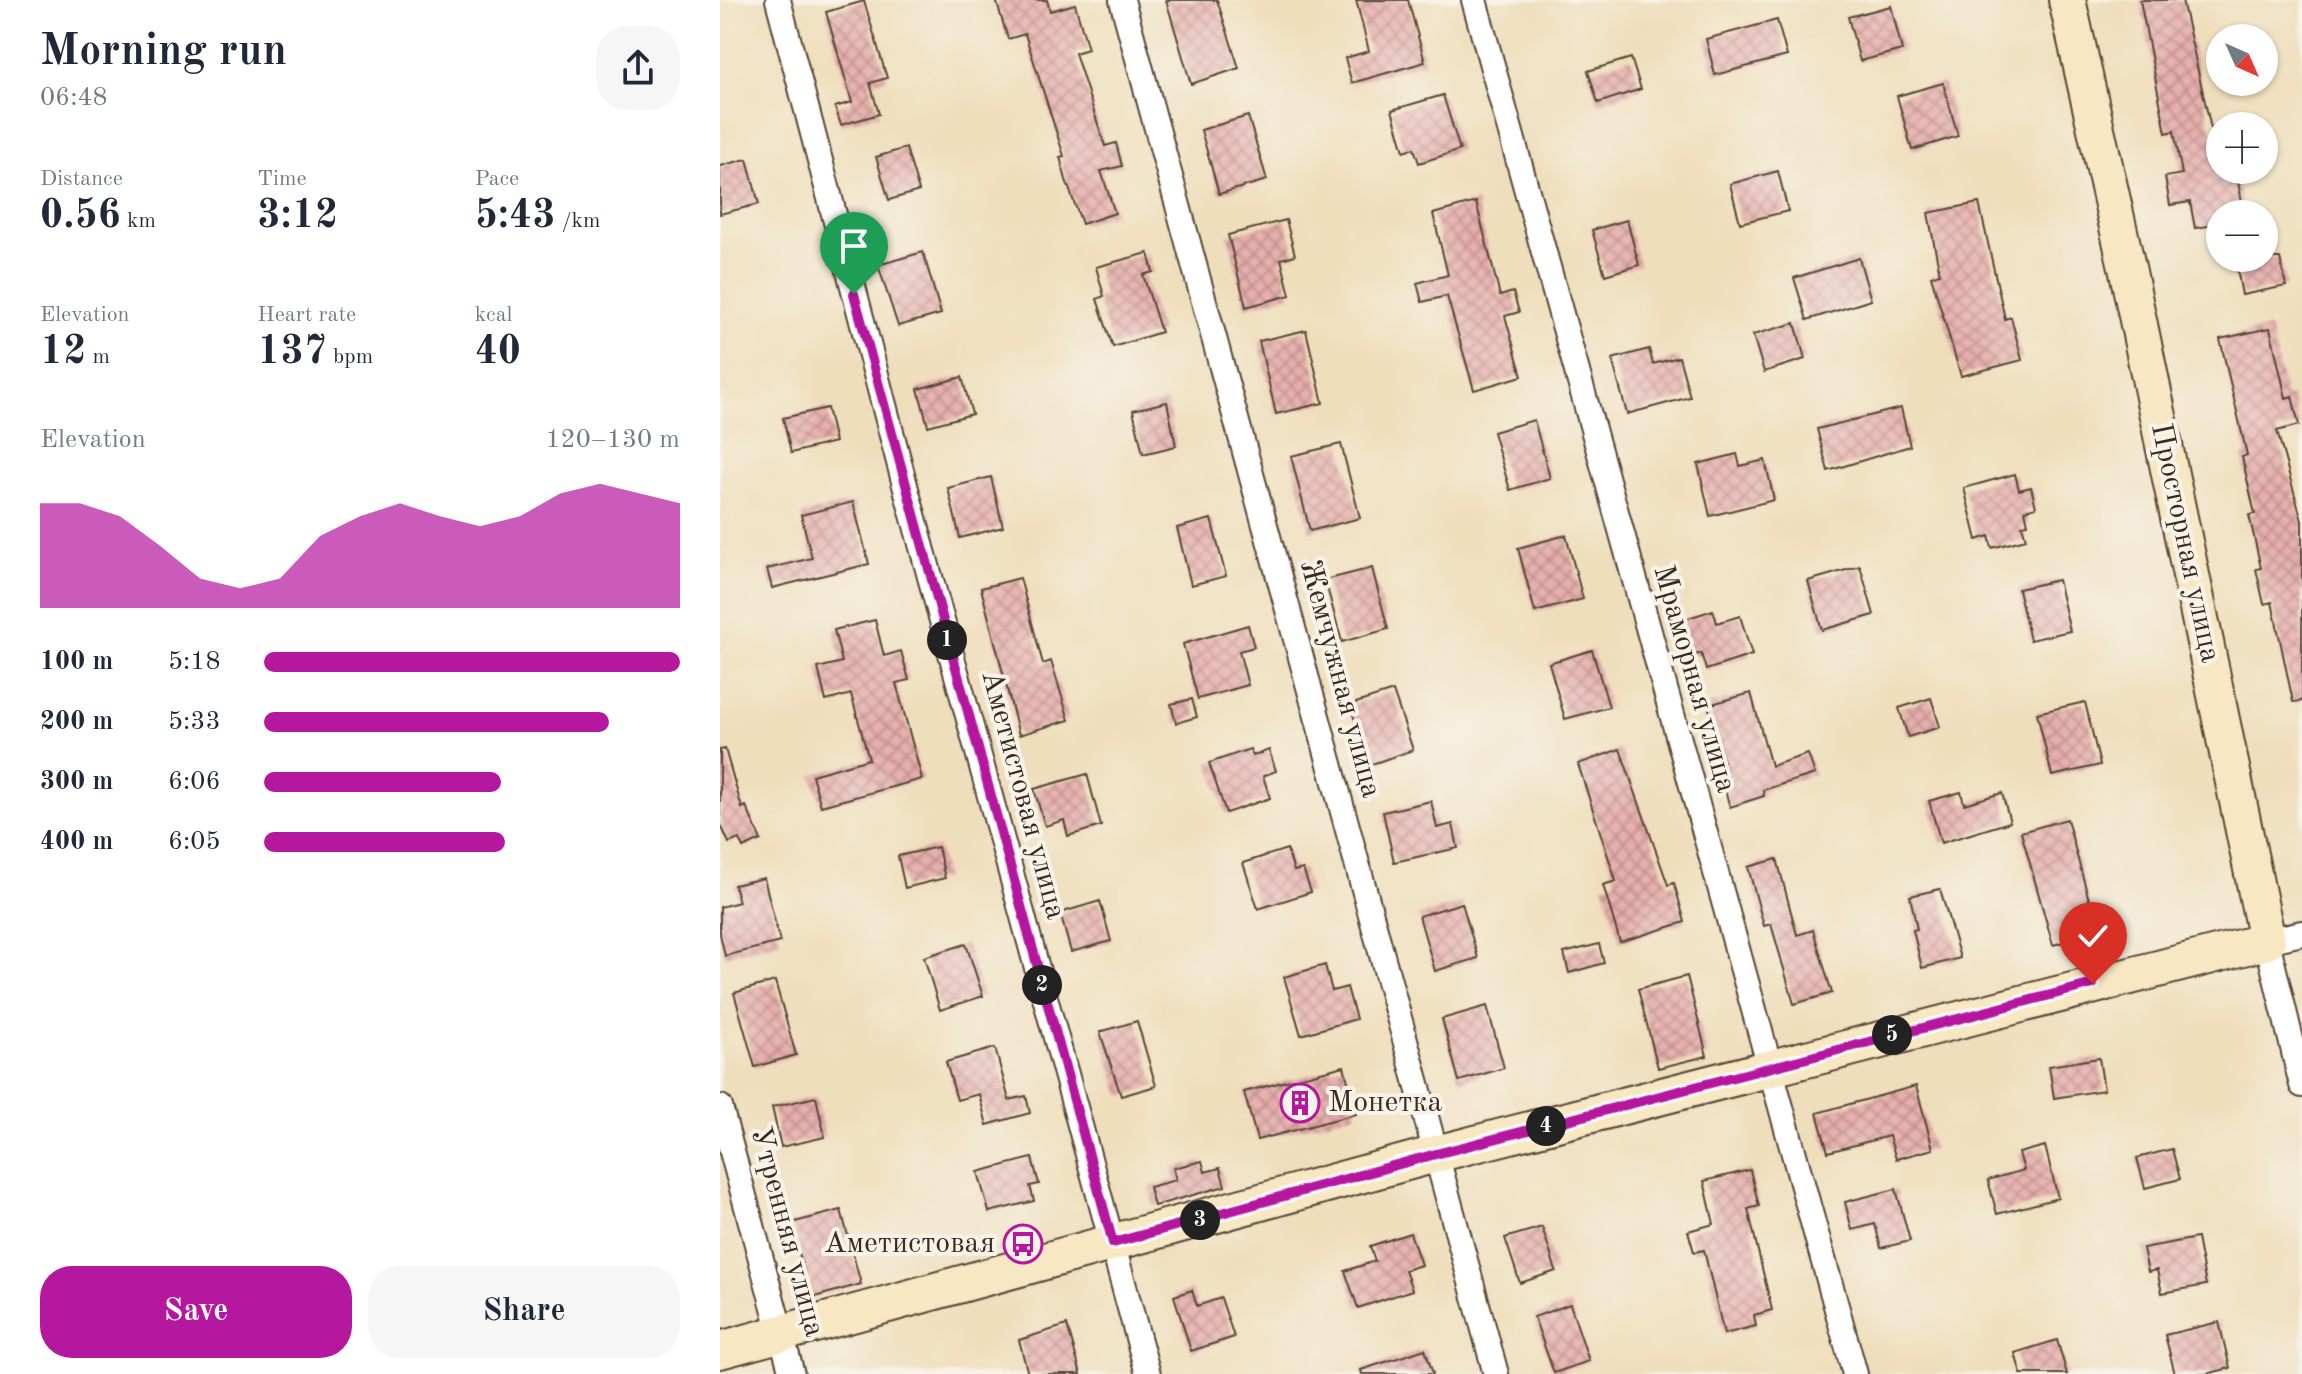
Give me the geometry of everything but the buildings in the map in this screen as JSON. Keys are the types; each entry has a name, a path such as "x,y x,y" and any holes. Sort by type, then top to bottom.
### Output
{"street":[{"name":"Аметистовая улица","path":"778,0 906,489 1148,1374"},
{"name":"Жемчужная улица","path":"1122,0 1496,1374"},
{"name":"Мраморная улица","path":"1474,0 1855,1374"},
{"name":"Просторная улица","path":"2067,0 2127,267 2267,941 2302,1085"},
{"path":"720,1350 1436,1154 2302,933"},
{"name":"Утренняя улица","path":"720,1107 792,1374"}],"place":[{"name":"Монетка","path":"1300,1103"},
{"name":"Аметистовая","path":"1023,1244"}],"route":[{"path":"854,294 1113,1243 1436,1154 2093,984"}]}
